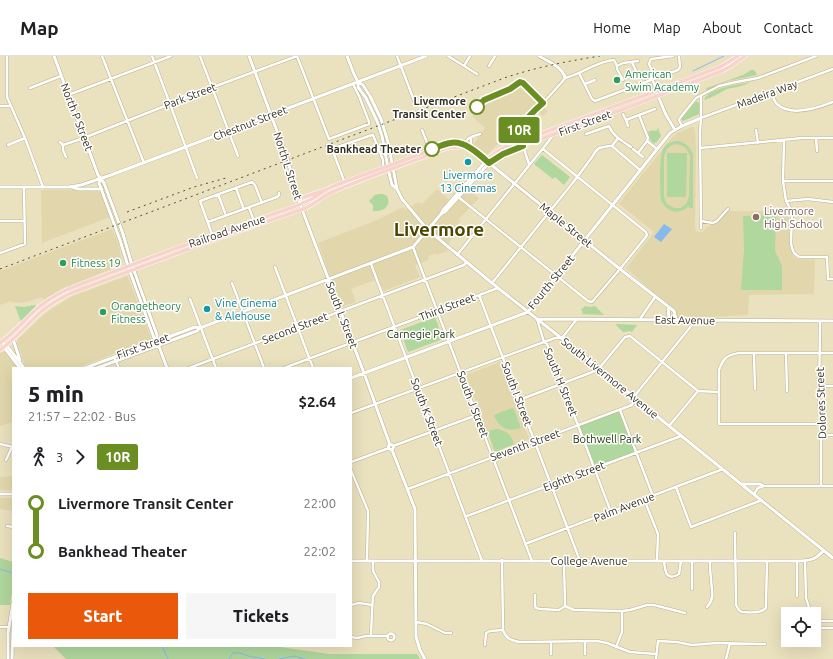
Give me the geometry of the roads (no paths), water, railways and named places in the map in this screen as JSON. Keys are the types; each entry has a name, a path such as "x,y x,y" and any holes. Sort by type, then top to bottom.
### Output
{"main road":[{"name":"First Street","path":"487,162 489,156 496,151 722,66 738,56"},
{"name":"First Street","path":"487,162 523,146 722,71 732,66 745,56"},
{"name":"Railroad Avenue","path":"3,347 14,339 42,312 58,300 81,289 214,240 312,199 329,188 383,167 451,142 461,143 464,146"},
{"name":"Railroad Avenue","path":"1,342 16,331 40,307 56,295 73,287 213,236 302,209 346,186 447,148 464,146"},
{"name":"Maple Street","path":"464,146 471,149 487,162"},
{"path":"299,199 329,188"}],"street":[{"path":"7,56 7,97 25,138 43,187"},
{"name":"North P Street","path":"54,56 84,138 100,179 104,183 123,234 131,270 154,338 159,345 167,367"},
{"path":"102,56 144,163"},
{"path":"152,56 197,178"},
{"path":"68,95 171,56"},
{"path":"200,56 238,156"},
{"name":"North L Street","path":"249,56 288,160 302,209"},
{"path":"297,56 328,139 369,124 353,84"},
{"name":"Park Street","path":"63,146 297,56"},
{"name":"South Livermore Avenue","path":"347,56 358,82 363,85 370,96 388,138 392,184 397,189 402,199 428,230 833,558"},
{"path":"396,56 415,104"},
{"name":"Chestnut Street","path":"72,186 81,185 100,179 144,163 426,56"},
{"path":"448,56 477,74"},
{"path":"464,66 470,56"},
{"path":"489,66 495,56"},
{"path":"539,56 560,69 565,75 565,78"},
{"path":"673,56 651,59 649,64 656,91 666,115 675,130"},
{"path":"579,73 592,99 595,101 678,70 680,67 679,56"},
{"path":"682,126 679,120 680,118 696,99 701,96 727,84 758,78 816,56"},
{"path":"530,164 521,141 519,130 521,124 543,103 565,78 574,76 606,60 614,60 623,80"},
{"path":"617,66 638,61"},
{"path":"632,62 638,76"},
{"name":"Madeira Way","path":"701,118 833,69"},
{"path":"30,88 61,76"},
{"path":"585,84 594,80"},
{"path":"771,92 777,104 789,110 810,110 833,102"},
{"path":"701,96 701,228"},
{"path":"0,106 11,106"},
{"path":"626,120 655,109"},
{"path":"623,114 628,126"},
{"path":"638,153 648,138 639,115"},
{"name":"Fourth Street","path":"352,378 528,312 670,133 701,118"},
{"path":"586,134 609,126 618,138 643,157"},
{"path":"422,130 430,150"},
{"path":"756,130 758,143"},
{"path":"346,186 332,149 372,134 382,160 383,167"},
{"path":"464,146 466,140 480,134"},
{"path":"457,255 554,134"},
{"path":"471,137 471,149"},
{"path":"8,145 25,138"},
{"path":"612,146 618,138"},
{"path":"700,148 802,138 833,138"},
{"path":"816,138 817,152"},
{"path":"784,140 784,195 792,214 792,248 794,253 799,258 827,257 828,279 833,279"},
{"path":"647,141 657,149"},
{"path":"60,142 63,146 66,157"},
{"path":"492,283 599,148 612,146 640,170"},
{"path":"457,196 588,301 592,302 647,235 646,232 613,204 543,149"},
{"name":"Maple Street","path":"487,162 668,306 674,311 676,319"},
{"name":"First Street","path":"100,367 413,247 443,210 487,162"},
{"name":"North P Street","path":"100,179 99,183 130,266"},
{"path":"783,181 833,181"},
{"path":"214,240 200,201 253,182 262,203"},
{"path":"0,188 72,186 78,189 102,189"},
{"path":"0,254 25,244 24,187"},
{"path":"236,188 243,207"},
{"path":"208,222 277,197 279,196 279,193"},
{"path":"218,194 225,213"},
{"path":"786,201 808,199 833,202"},
{"path":"249,208 255,223"},
{"name":"South L Street","path":"302,209 415,509 416,637 424,657"},
{"path":"701,221 713,223 728,209"},
{"path":"0,221 24,221"},
{"name":"South J Street","path":"413,247 532,561"},
{"name":"Second Street","path":"192,367 464,265 467,262"},
{"name":"South K Street","path":"371,264 482,560"},
{"path":"275,267 313,367"},
{"path":"232,283 264,367"},
{"name":"Third Street","path":"287,367 498,288"},
{"name":"South I Street","path":"479,295 580,561"},
{"path":"640,319 655,297"},
{"path":"190,299 216,367"},
{"path":"668,306 669,319"},
{"name":"East Avenue","path":"537,319 833,321"},
{"name":"South H Street","path":"537,319 544,342 547,344 611,512"},
{"path":"352,413 554,338 562,338 577,319"},
{"name":"Seventh Street","path":"408,489 632,405 636,394 696,320"},
{"name":"Dolores Street","path":"820,320 819,386 822,424 821,486"},
{"name":"First Street","path":"88,367 195,327 200,328"},
{"path":"519,400 595,371 625,336 630,336 698,391 718,392"},
{"path":"14,339 20,362"},
{"path":"1,342 3,347 19,367"},
{"path":"3,347 20,362 23,367"},
{"path":"822,424 719,424 718,370 726,357 739,352 833,353"},
{"path":"754,353 755,390"},
{"path":"786,353 787,391"},
{"path":"114,357 119,367"},
{"path":"819,386 833,386"},
{"path":"669,426 698,391"},
{"path":"620,410 653,496"},
{"path":"352,462 477,415"},
{"path":"822,435 833,435"},
{"name":"Eighth Street","path":"466,516 682,436"},
{"path":"0,444 12,447"},
{"path":"6,460 12,449"},
{"name":"Palm Avenue","path":"526,544 723,469"},
{"path":"352,472 368,511 367,560"},
{"path":"741,484 760,484 763,486 833,486"},
{"path":"754,494 758,488 763,486"},
{"path":"676,487 691,527 762,500"},
{"path":"0,494 12,494"},
{"path":"644,499 658,534 657,561"},
{"path":"6,526 12,527"},
{"path":"735,533 736,605 740,611 759,612 765,609 767,561"},
{"name":"College Avenue","path":"352,561 797,561 812,560 818,557 824,550"},
{"path":"502,560 503,630 505,635 511,640 520,642 597,641 607,643 630,652 656,654"},
{"path":"805,560 806,598 809,607"},
{"path":"372,636 373,596 378,591 379,585 373,570 373,561"},
{"path":"564,561 565,606"},
{"path":"664,561 666,573 669,576 679,574 681,561"},
{"path":"692,561 692,589"},
{"path":"708,607 712,600 710,561"},
{"path":"797,561 797,596"},
{"path":"535,595 534,605 536,608 559,610 565,606"},
{"path":"352,605 359,603 372,606"},
{"path":"565,606 574,610 630,610 647,605 654,605 685,613"},
{"path":"8,659 9,627 12,609"},
{"path":"616,647 622,632 622,610"},
{"path":"821,621 833,620"},
{"path":"416,622 428,624 445,633 451,633"},
{"path":"0,627 12,628"},
{"path":"821,628 833,628"},
{"path":"485,645 486,633 490,631 503,630"},
{"path":"352,637 387,636"},
{"path":"656,659 658,641 692,645 717,643 765,644"},
{"path":"551,642 551,654"},
{"path":"585,642 585,654"},
{"path":"726,659 730,643"},
{"path":"12,647 12,659"}],"water":[{"path":"664,224 672,229 661,242 654,237"}],"waterway":[{"path":"693,71 724,56"},
{"path":"0,569 12,573"},
{"path":"162,647 168,659"},
{"path":"229,659 233,653 240,653 265,659"},
{"path":"279,659 294,656 305,659"}],"railway":[{"path":"0,269 507,77 530,70 600,56"},
{"path":"127,212 194,187 226,178"}],"place":[{"name":"American Swim Academy","path":"617,80"},
{"name":"Livermore Transit Center","path":"477,107"},
{"name":"Bankhead Theater","path":"432,149"},
{"name":"Livermore 13 Cinemas","path":"468,162"},
{"name":"Livermore High School","path":"756,217"},
{"name":"Fitness 19","path":"63,263"},
{"name":"Vine Cinema & Alehouse","path":"207,309"},
{"name":"Orangetheory Fitness","path":"103,312"}],"district":[{"name":"Livermore","path":"439,229"}],"park label":[{"name":"Carnegie Park","path":"421,334"},
{"name":"Bothwell Park","path":"607,439"}]}
